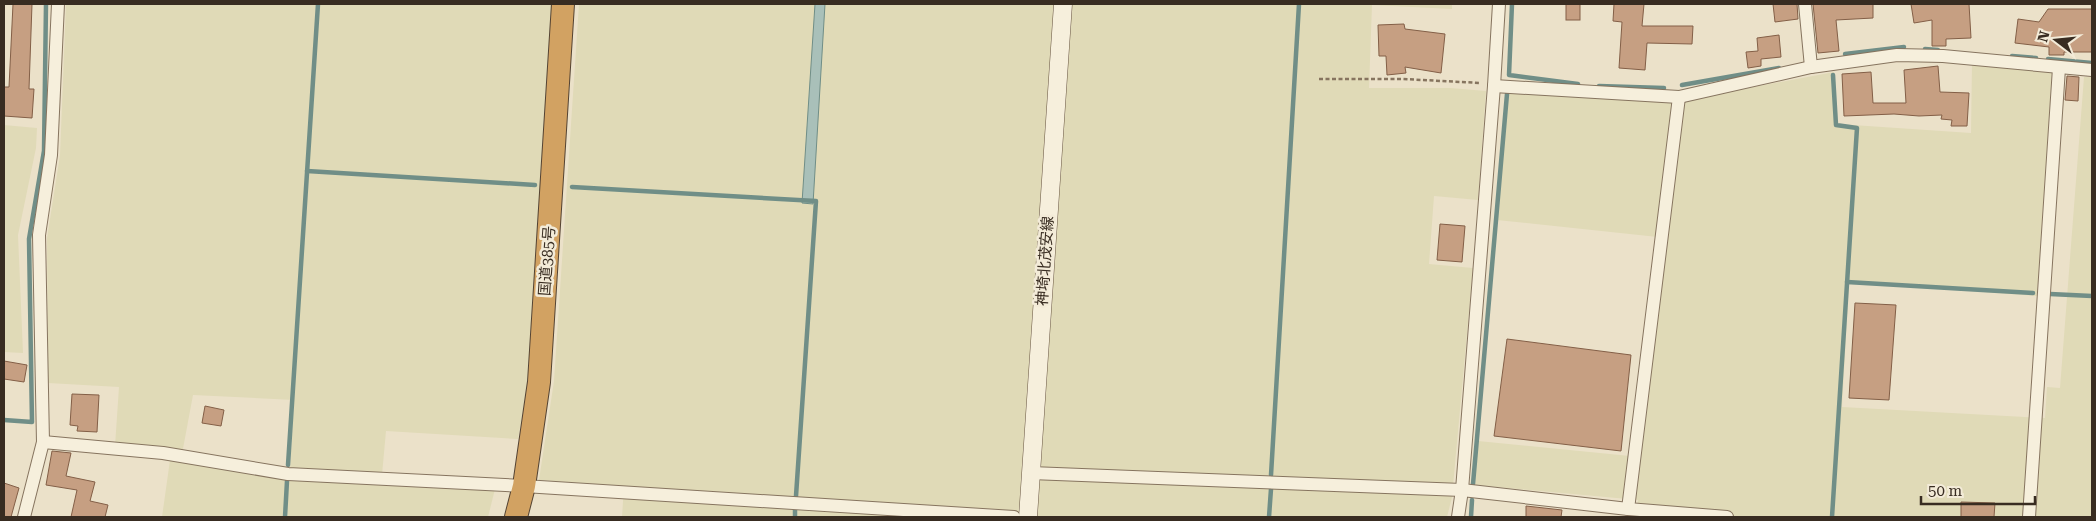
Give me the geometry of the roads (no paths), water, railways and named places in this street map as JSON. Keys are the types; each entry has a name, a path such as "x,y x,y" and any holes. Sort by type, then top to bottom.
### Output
{"highway":[{"name":"国道385号","path":"516,517 524,486 539,382 563,4"}],"main road":[{"name":"神埼北茂安線","path":"1028,517 1063,4"}],"street":[{"path":"24,517 43,442 39,235 51,155 58,4"},
{"path":"1458,517 1462,490 1499,4"},
{"path":"1805,4 1811,67"},
{"path":"1494,86 1679,97 1811,67 1896,55 1943,56 2092,70"},
{"path":"2029,517 2059,68"},
{"path":"1628,509 1679,97"},
{"path":"43,442 163,453 288,474 524,486 1014,517"},
{"path":"1031,474 1462,490 1628,509 1728,517"}],"water":[{"path":"815,4 825,4 813,204 802,203"}],"waterway":[{"path":"4,420 32,422 29,239 44,151 46,4"},
{"path":"288,465 318,4"},
{"path":"1271,475 1299,4"},
{"path":"1512,4 1509,75 1578,84"},
{"path":"1845,54 1904,47"},
{"path":"1925,49 1938,50"},
{"path":"2012,56 2036,58"},
{"path":"2048,59 2092,63"},
{"path":"1682,85 1779,68"},
{"path":"1832,517 1857,128 1836,125 1833,75"},
{"path":"1599,86 1664,88"},
{"path":"1473,484 1507,94"},
{"path":"307,171 535,185"},
{"path":"572,187 816,201 796,496"},
{"path":"1847,282 2033,293"},
{"path":"2050,294 2092,296"},
{"path":"285,517 287,481"},
{"path":"1269,517 1271,489"},
{"path":"1471,517 1472,500"},
{"path":"795,510 795,517"}]}
